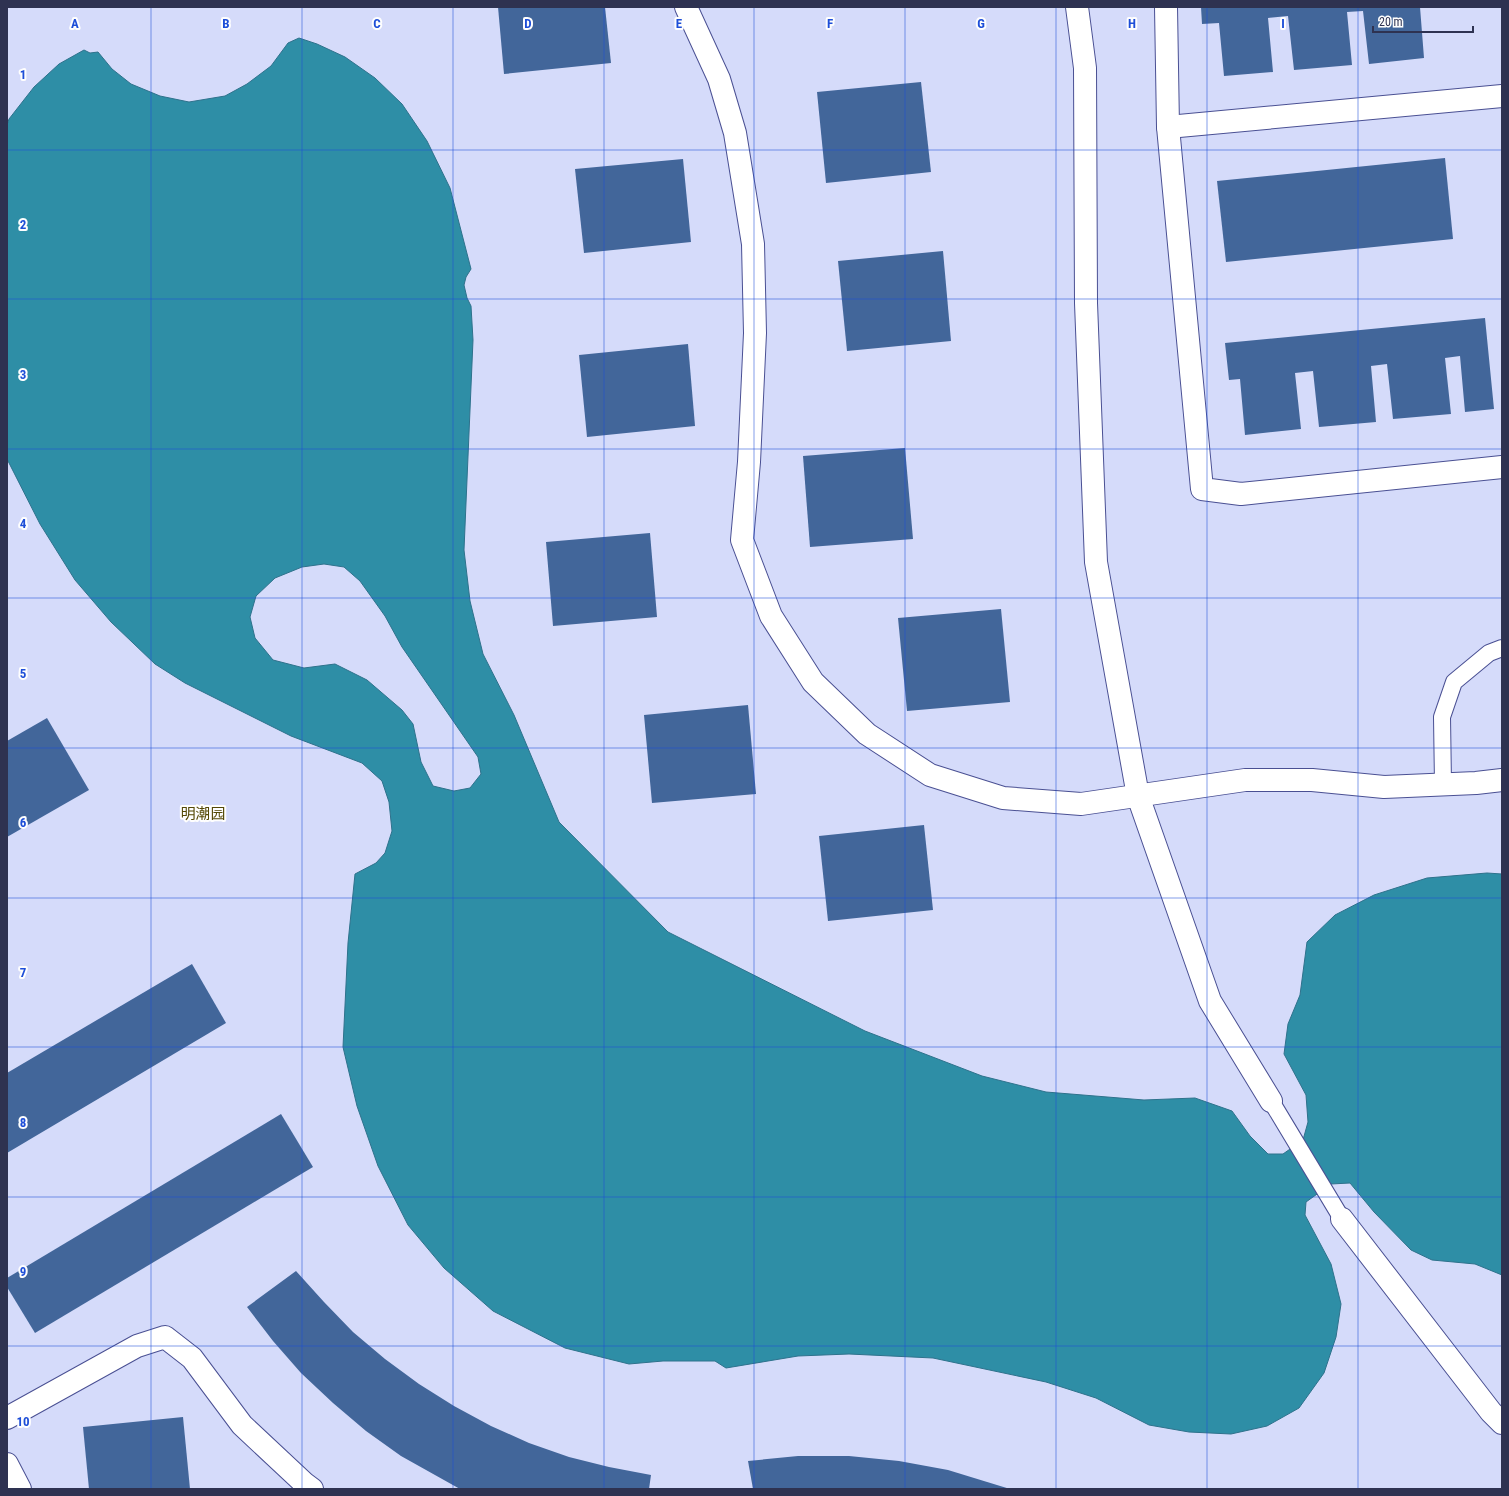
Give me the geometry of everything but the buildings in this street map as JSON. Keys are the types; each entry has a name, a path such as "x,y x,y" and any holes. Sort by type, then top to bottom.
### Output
{"street":[{"path":"686,7 719,79 735,133 753,244 755,333 750,462 742,540 771,616 813,682 867,734 930,775 1003,798 1081,804 1245,780 1312,780 1384,786 1476,783 1502,780"},
{"path":"1077,7 1085,68 1086,303 1096,562 1138,796 1210,1001 1271,1101"},
{"path":"1166,7 1168,127 1202,489 1241,494 1502,467"},
{"path":"1168,127 1502,96"},
{"path":"1342,1219 1491,1412 1502,1423"},
{"path":"7,1418 137,1346 165,1338 192,1358 242,1425 312,1489"},
{"path":"7,1464 20,1489"}],"lane":[{"path":"1443,784 1442,717 1454,682 1489,653 1502,648"},
{"path":"1271,1101 1342,1219"}],"water":[{"path":"299,38 317,44 345,57 375,78 402,104 427,141 450,188 471,269 466,277 464,285 467,298 471,306 473,340 464,550 470,601 483,654 514,715 559,822 668,932 865,1031 982,1076 1046,1092 1144,1100 1195,1098 1232,1111 1250,1136 1268,1154 1283,1154 1303,1140 1308,1122 1306,1095 1284,1054 1288,1024 1300,995 1307,942 1335,915 1374,895 1427,878 1487,873 1502,874 1502,1275 1475,1264 1432,1260 1411,1250 1374,1212 1350,1183 1331,1184 1306,1202 1305,1215 1331,1264 1341,1304 1336,1337 1324,1373 1299,1408 1267,1426 1231,1434 1189,1432 1149,1425 1096,1398 1046,1382 933,1358 849,1354 798,1356 726,1368 715,1361 663,1361 629,1364 565,1348 493,1311 444,1268 408,1225 378,1166 357,1106 343,1047 348,943 355,874 376,863 385,853 392,831 389,802 382,781 362,763 291,736 185,683 155,664 111,622 75,580 40,524 7,459 7,125 9,119 34,87 59,64 84,50 90,53 98,52 112,69 131,84 160,96 189,102 225,96 247,84 271,66 288,43","holes":["324,564 344,567 360,581 385,616 402,647 478,757 481,774 470,788 454,791 433,786 421,762 413,724 402,710 367,680 335,664 304,668 273,660 255,638 250,617 256,596 275,578 302,567"]}],"district":[{"name":"明潮园","path":"203,814"}]}
